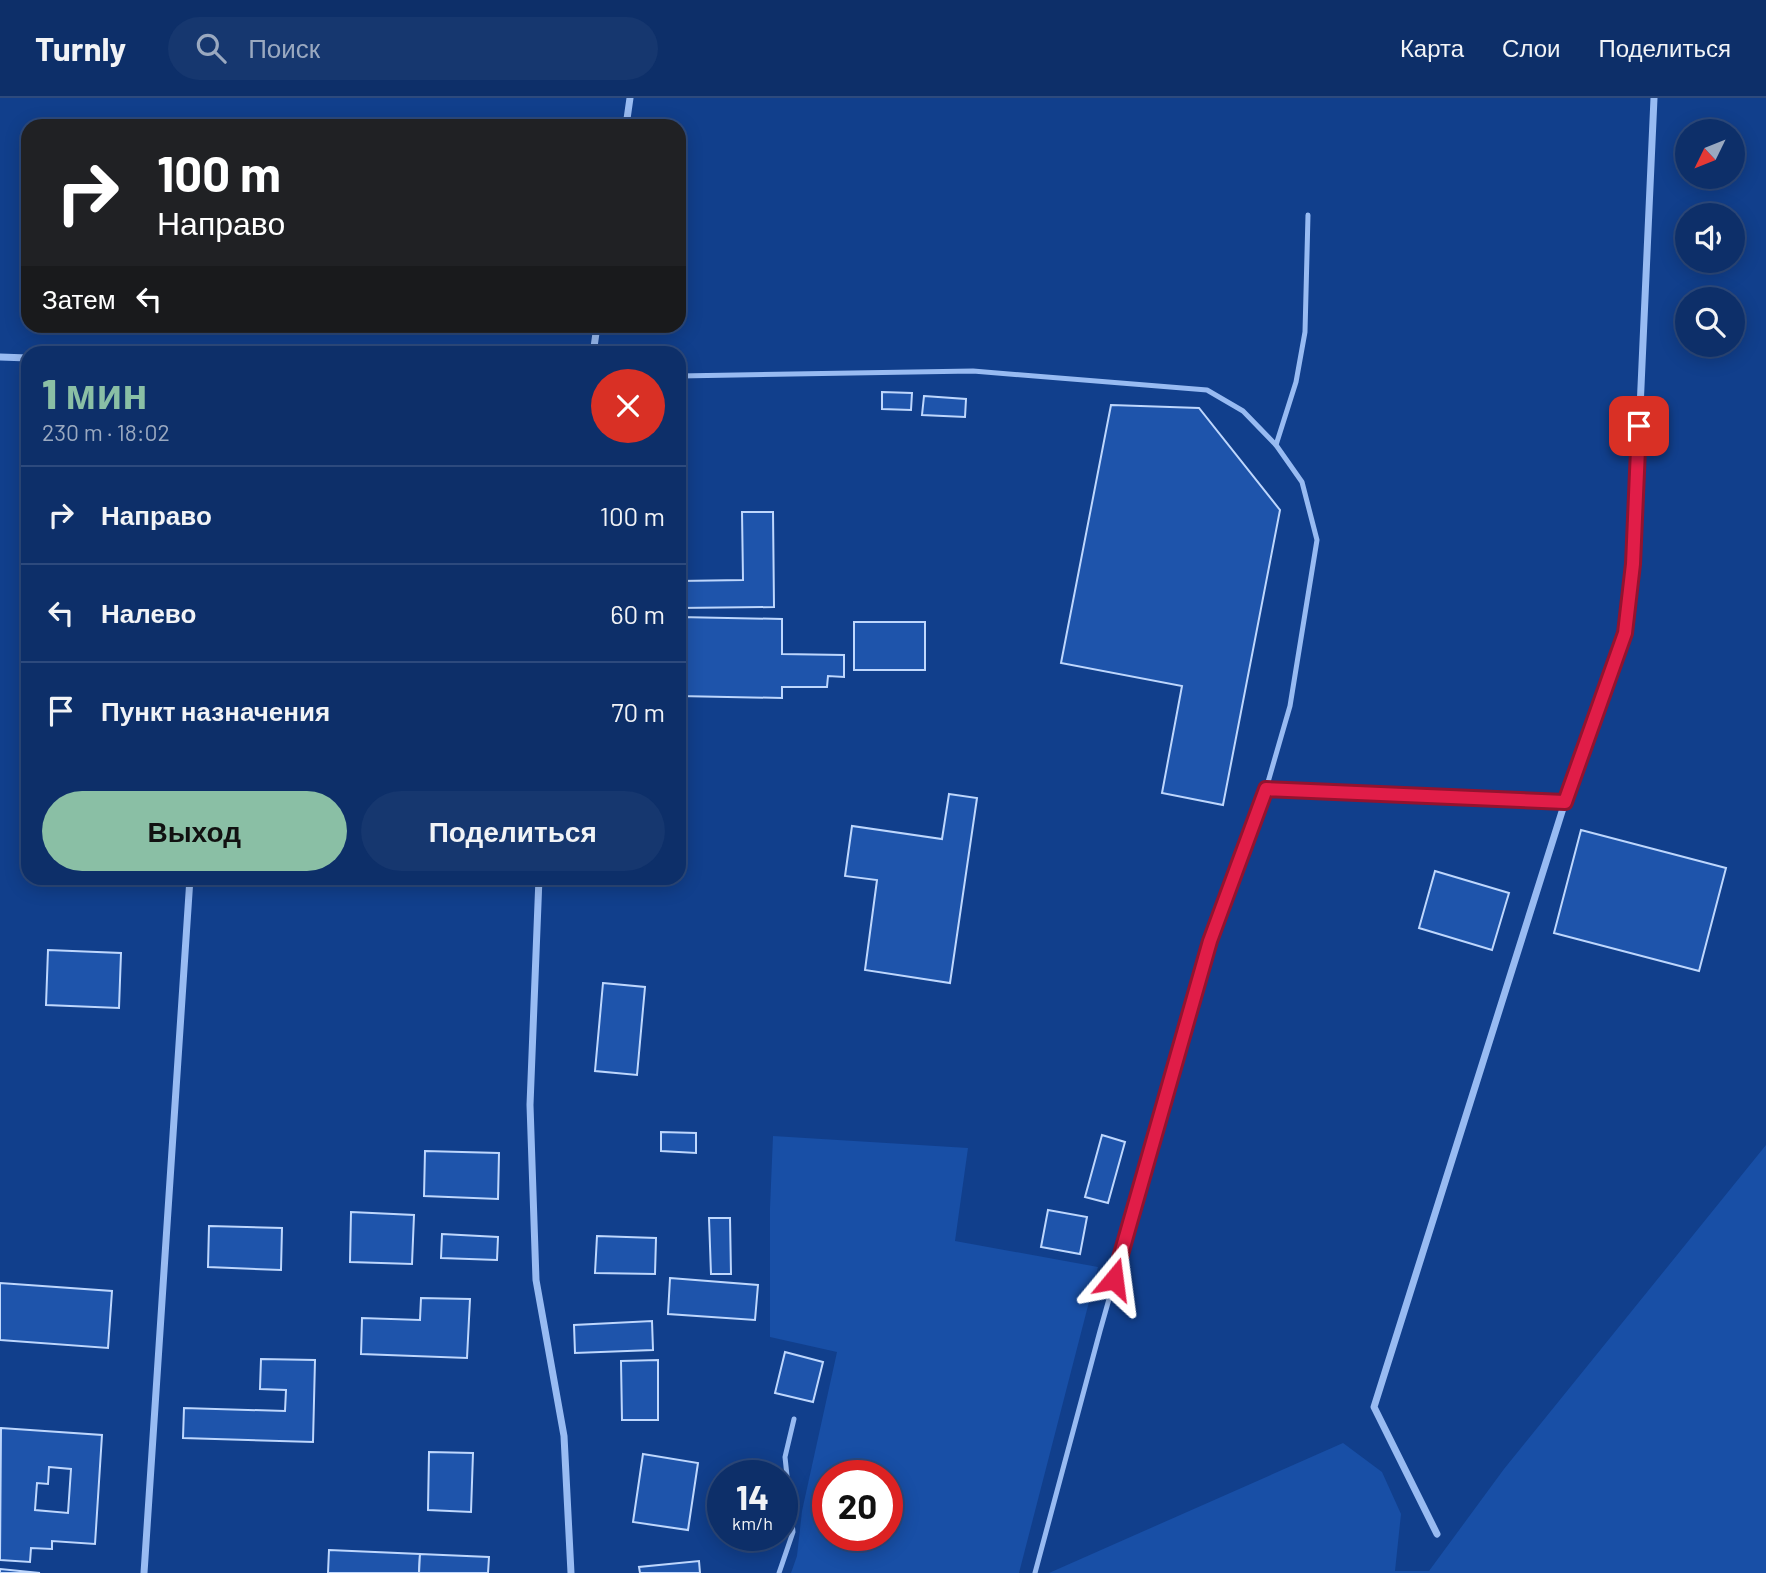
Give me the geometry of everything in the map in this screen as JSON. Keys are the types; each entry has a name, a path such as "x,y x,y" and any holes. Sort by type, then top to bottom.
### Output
{"street":[{"path":"627,119 630,98"},
{"path":"1437,1534 1374,1407 1565,802 1625,633 1633,564 1654,98"},
{"path":"0,357 21,358"},
{"path":"1266,789 1565,802"},
{"path":"144,1573 190,885"},
{"path":"539,885 530,1105 536,1280 564,1436 571,1573"}],"lane":[{"path":"1276,445 1296,382 1305,332 1308,215"},
{"path":"686,376 972,371 1207,390 1243,411 1276,445 1302,482 1317,541 1290,706 1266,789 1210,941 1035,1573"},
{"path":"779,1573 793,1532 785,1457 794,1419"}],"shaded area":[{"path":"773,1136 968,1148 955,1241 1098,1267 1019,1573 791,1573 798,1551 802,1511 812,1466 812,1551 903,1551 903,1460 813,1460 837,1352 770,1337"},
{"path":"1766,1145 1766,1573 1049,1573 1343,1443 1382,1472 1401,1514 1395,1571 1429,1571 1504,1469"}],"building":[{"path":"882,392 912,393 911,410 882,409"},
{"path":"924,396 966,399 965,417 922,415"},
{"path":"1111,405 1199,408 1280,510 1223,805 1162,793 1182,686 1061,663"},
{"path":"742,512 773,512 774,607 686,608 686,581 743,580"},
{"path":"686,617 782,619 782,654 844,655 844,677 828,676 827,687 782,687 782,698 686,696"},
{"path":"854,622 925,622 925,670 854,670"},
{"path":"949,794 977,798 950,983 865,970 877,880 845,876 852,826 942,839"},
{"path":"1581,830 1726,868 1699,971 1554,933"},
{"path":"1435,871 1509,893 1492,950 1419,928"},
{"path":"48,950 121,953 119,1008 46,1005"},
{"path":"603,983 645,987 637,1075 595,1071"},
{"path":"661,1132 696,1133 696,1153 661,1151"},
{"path":"1102,1135 1125,1142 1108,1203 1085,1197"},
{"path":"425,1151 499,1153 498,1199 424,1196"},
{"path":"1048,1210 1087,1217 1080,1254 1041,1247"},
{"path":"351,1212 414,1215 412,1264 350,1262"},
{"path":"709,1218 730,1218 731,1274 711,1274"},
{"path":"209,1226 282,1228 281,1270 208,1267"},
{"path":"442,1234 498,1237 497,1260 441,1258"},
{"path":"597,1236 656,1238 655,1274 595,1273"},
{"path":"670,1278 758,1285 755,1320 668,1314"},
{"path":"0,1283 112,1291 108,1348 0,1340"},
{"path":"421,1298 470,1299 467,1358 361,1354 362,1318 420,1320"},
{"path":"652,1321 653,1350 575,1353 574,1325"},
{"path":"785,1352 823,1362 813,1402 775,1393"},
{"path":"261,1359 315,1360 313,1442 183,1438 184,1408 285,1411 286,1390 260,1389"},
{"path":"658,1360 658,1420 622,1420 621,1361"},
{"path":"1,1428 102,1435 95,1544 52,1541 52,1549 31,1548 30,1562 0,1560","holes":["49,1467 71,1469 68,1513 35,1510 37,1483 48,1484"]},
{"path":"429,1452 473,1453 471,1512 428,1510"},
{"path":"643,1454 698,1463 688,1530 633,1522"},
{"path":"329,1550 420,1554 419,1573 328,1573"},
{"path":"420,1554 489,1557 488,1573 419,1573"},
{"path":"699,1561 700,1573 640,1573 639,1567"},
{"path":"0,1569 40,1573 0,1573"}],"route":[{"path":"1114,1279 1210,941 1266,789 1565,802 1625,633 1633,564 1639,426"}]}
